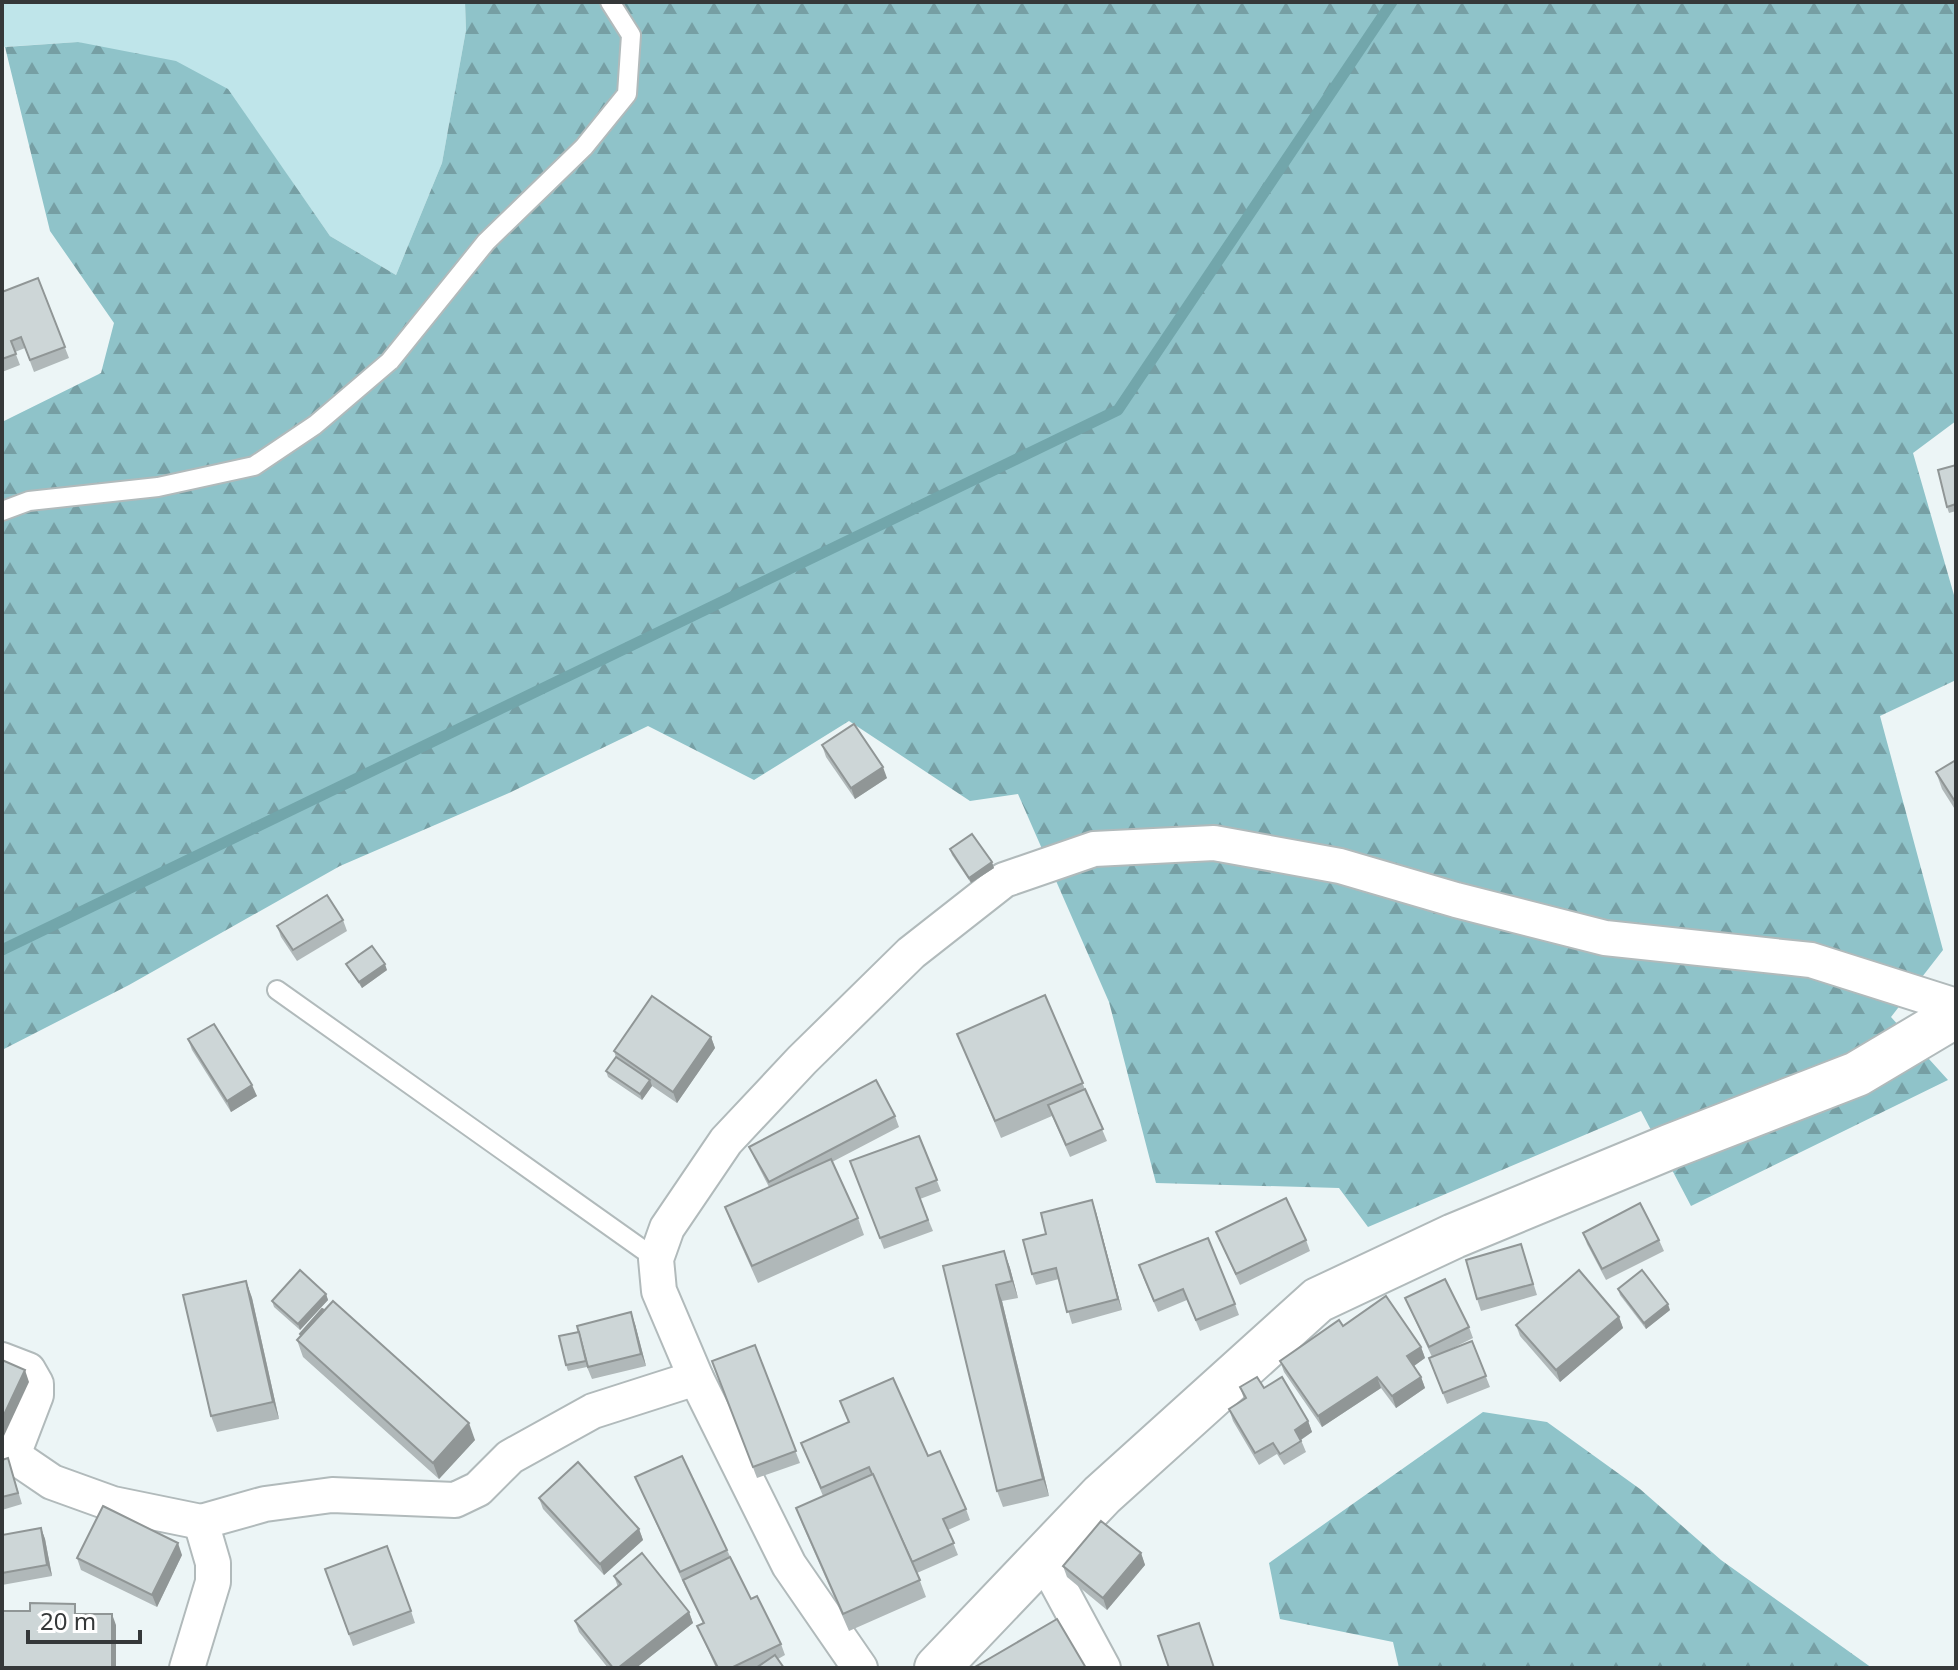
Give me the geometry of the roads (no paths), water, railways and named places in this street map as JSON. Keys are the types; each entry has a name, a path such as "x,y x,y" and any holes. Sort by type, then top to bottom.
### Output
{"street":[{"path":"860,1668 789,1565 696,1378 659,1291 656,1259 667,1228 726,1141 802,1060 911,953 1004,880 1094,849 1214,843 1340,866 1605,938 1811,960 1956,1006"},
{"path":"937,1668 1102,1495 1318,1300 1454,1236 1857,1074 1956,1015"},
{"path":"2,1360 28,1370 36,1384 36,1395 8,1452 52,1482 76,1491 113,1504 201,1522 265,1504 332,1495 455,1500 478,1489 510,1457 593,1411 696,1378"},
{"path":"187,1668 213,1582 213,1563 201,1522"},
{"path":"1043,1557 1103,1668"}],"lane":[{"path":"2,511 29,501 158,487 254,466 315,425 390,361 486,242 584,147 627,94 631,35 610,2"},
{"path":"277,990 656,1259"}],"waterway":[{"path":"2,950 1118,410 1392,2"}]}
